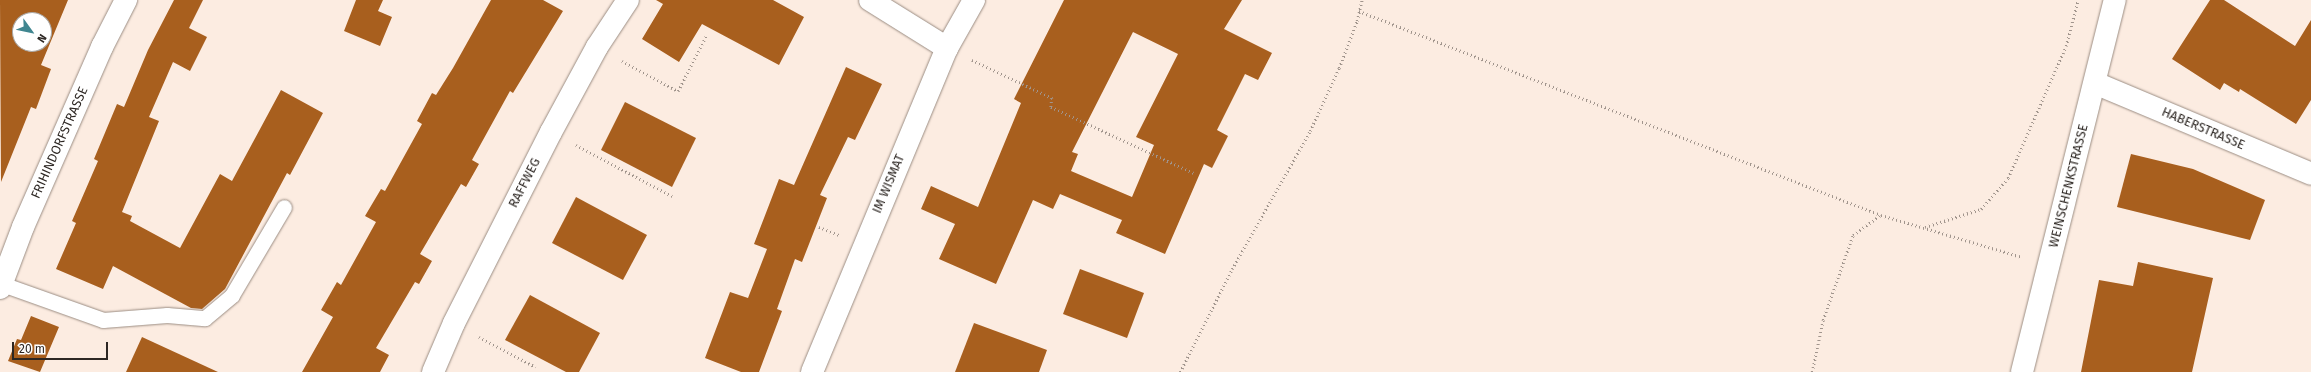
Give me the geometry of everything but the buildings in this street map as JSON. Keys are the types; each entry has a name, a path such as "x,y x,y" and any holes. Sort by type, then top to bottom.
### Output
{"street":[{"name":"FRIHINDORFSTRASSE","path":"1,286 23,227 102,47 126,0"},
{"name":"RAFFWEG","path":"433,372 454,323 551,132 597,47 628,0"},
{"path":"870,0 947,48"},
{"name":"IM WISMAT","path":"812,372 947,48 974,0"},
{"name":"WEINSCHENKSTRASSE","path":"2022,372 2115,0"},
{"name":"HABERSTRASSE","path":"2095,83 2311,174"}],"lane":[{"path":"1,286 103,320 167,315 205,318 232,295 284,207"}],"path":[{"path":"1180,372 1232,269 1310,131 1339,68 1362,0"},
{"path":"1924,228 1981,209 2008,178 2066,46 2078,0"},
{"path":"1359,11 1881,215 2049,266"},
{"path":"597,47 678,91 706,36"},
{"path":"947,48 1052,98 1051,107 1194,173"},
{"path":"551,132 672,196"},
{"path":"1812,372 1823,320 1853,235 1881,215"},
{"path":"454,323 536,367"}]}
